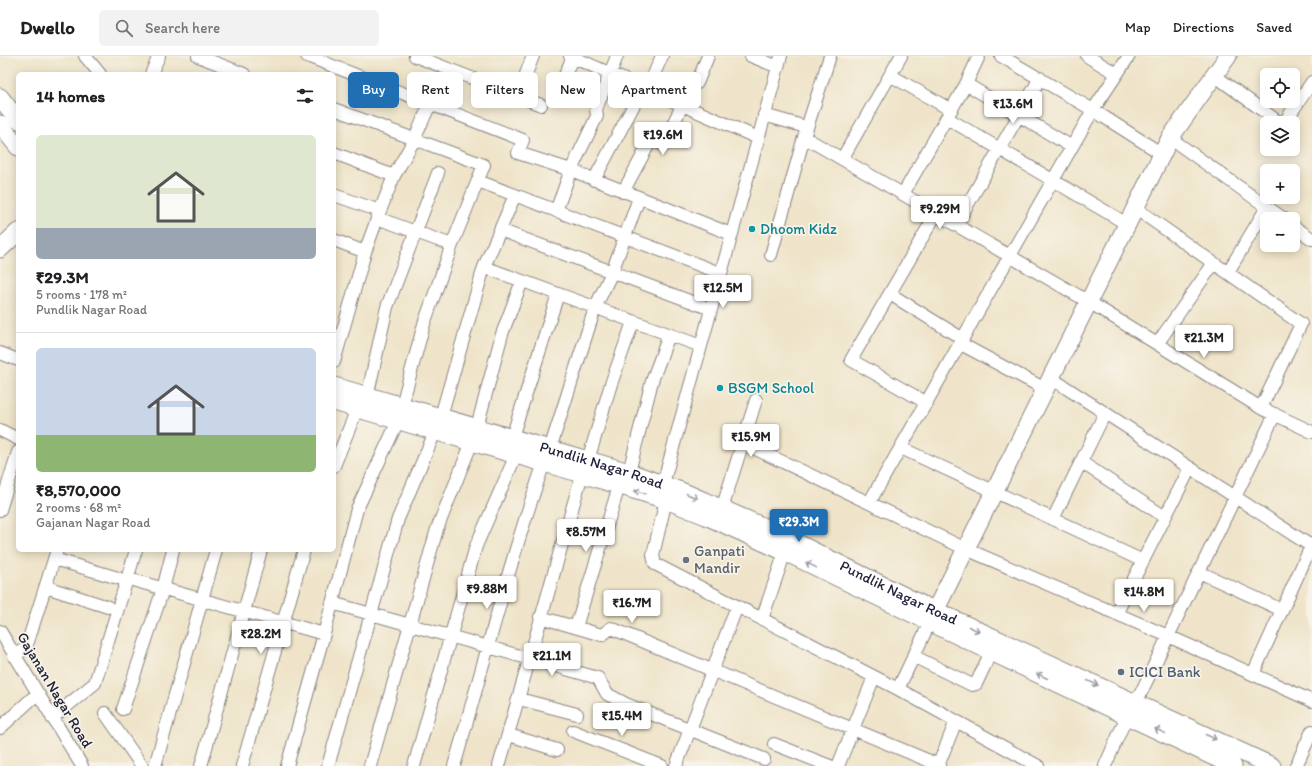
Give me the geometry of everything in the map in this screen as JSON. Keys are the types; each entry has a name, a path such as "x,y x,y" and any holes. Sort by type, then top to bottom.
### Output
{"main road":[{"path":"932,616 1170,138 1228,56"},
{"path":"0,97 16,117"},
{"path":"0,124 16,145"},
{"path":"0,248 16,234"},
{"name":"Pundlik Nagar Road","path":"336,387 363,405"},
{"name":"Pundlik Nagar Road","path":"336,402 363,405 400,413 438,424 475,435 516,455 547,456"},
{"name":"Pundlik Nagar Road","path":"475,435 512,437 547,456 585,467 629,472 664,492 785,552 932,616 1131,710 1212,762 1233,766"},
{"name":"Pundlik Nagar Road","path":"585,467 619,486 664,492 722,509 769,529 932,616 991,652 1272,766"}],"street":[{"path":"85,56 98,72"},
{"path":"152,72 158,56"},
{"path":"198,56 239,72"},
{"path":"307,56 407,95"},
{"path":"415,56 541,105"},
{"path":"527,72 533,56"},
{"path":"566,72 572,56 608,73"},
{"path":"609,72 617,56"},
{"path":"654,72 662,56"},
{"path":"701,73 708,56"},
{"path":"751,56 780,62 720,273 664,492 653,555 655,564 898,689 1038,766"},
{"path":"771,255 805,132 830,56"},
{"path":"842,159 901,56"},
{"path":"903,194 966,84 979,56"},
{"path":"1001,56 1093,110 1162,154"},
{"path":"1087,56 1117,74"},
{"path":"869,503 1093,110 1129,56"},
{"path":"890,75 949,114 999,150 1127,224"},
{"path":"1214,75 1270,116"},
{"path":"556,211 571,170 597,116 596,109 608,76"},
{"path":"956,225 1040,78"},
{"path":"1289,116 1312,82"},
{"path":"966,84 1019,114 1072,147"},
{"path":"336,355 365,252 394,176 414,140 428,108"},
{"path":"440,108 523,140 518,153 571,170 731,234"},
{"path":"594,180 634,108"},
{"path":"623,192 651,140 663,144 681,108"},
{"path":"687,108 758,138"},
{"path":"287,766 357,509 400,413 424,324 452,245 484,166 336,110"},
{"path":"764,115 805,132 842,159 1088,302 1261,408 1312,432"},
{"path":"1170,138 1274,212"},
{"path":"336,154 394,176"},
{"path":"336,462 363,405 387,307 438,173"},
{"path":"478,181 720,273"},
{"path":"328,766 398,519 438,424 484,267 515,195"},
{"path":"336,196 416,232 452,245"},
{"path":"454,766 489,647 521,529 547,456 595,308 612,272 639,198"},
{"path":"1228,272 1267,207"},
{"path":"1135,208 1301,324 1261,408"},
{"path":"927,403 851,360 936,214"},
{"path":"500,230 711,308"},
{"path":"1300,231 1312,239"},
{"path":"336,241 365,252"},
{"path":"1157,344 1214,263"},
{"path":"484,267 701,346"},
{"path":"370,766 437,529 475,435 502,334 522,281"},
{"path":"512,437 558,294"},
{"path":"890,294 962,341 1105,413 1311,545 1253,674"},
{"path":"499,766 509,736 540,617 585,467 611,384 633,322"},
{"path":"629,472 652,381 669,335"},
{"path":"0,353 16,359"},
{"path":"722,509 756,400"},
{"path":"1053,519 1105,413"},
{"path":"1105,766 1275,414"},
{"path":"0,430 16,438"},
{"path":"742,443 966,549 1168,636 1312,701"},
{"path":"901,448 1143,561"},
{"path":"414,766 476,546 516,455"},
{"path":"0,510 16,458"},
{"path":"1082,462 1165,517"},
{"path":"1116,614 1190,468"},
{"path":"576,627 619,486"},
{"path":"52,718 95,683 123,579 135,552"},
{"path":"123,709 163,589 172,552"},
{"path":"155,766 215,552"},
{"path":"201,766 260,552"},
{"path":"242,766 303,552"},
{"path":"762,619 785,552"},
{"path":"14,656 26,648 56,555 123,579 324,634"},
{"path":"1199,572 1282,610"},
{"path":"46,586 108,607"},
{"path":"332,603 598,678 607,694 626,704 764,758"},
{"path":"676,766 738,606"},
{"path":"898,689 932,616"},
{"path":"540,617 602,635 611,628 938,765 956,721"},
{"name":"Gajanan Nagar Road","path":"0,631 82,766"},
{"path":"913,656 972,685 976,684 991,652"},
{"path":"838,766 874,677"},
{"path":"0,728 37,694"},
{"path":"519,698 577,714"},
{"path":"105,713 142,766"},
{"path":"573,731 662,766"},
{"path":"1296,766 1312,731"},
{"path":"509,736 557,750"},
{"path":"774,744 830,766"}],"place":[{"name":"Dhoom Kidz","path":"752,229"},
{"name":"BSGM School","path":"720,388"},
{"name":"Ganpati Mandir","path":"686,560"},
{"name":"ICICI Bank","path":"1121,672"}]}
